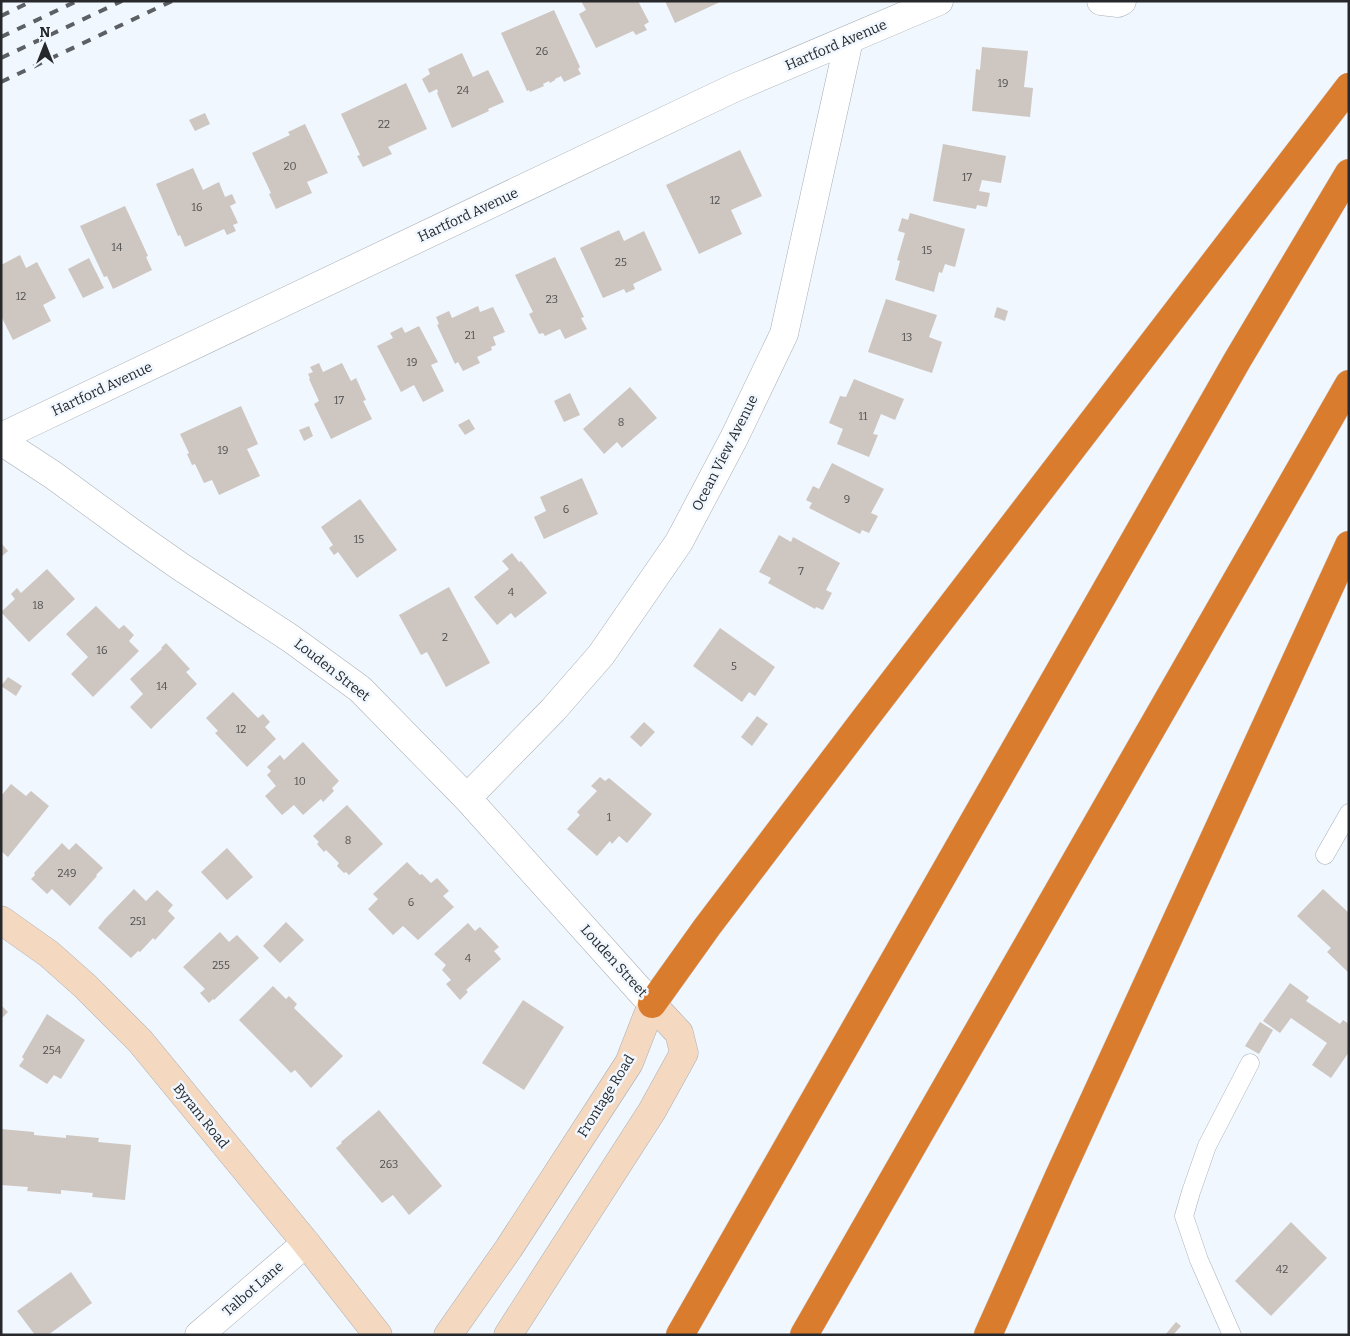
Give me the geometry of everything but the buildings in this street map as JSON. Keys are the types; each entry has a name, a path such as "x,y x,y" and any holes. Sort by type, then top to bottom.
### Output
{"highway":[{"path":"652,1004 707,927 867,716 1349,87"},
{"path":"680,1335 1178,462 1349,173"},
{"path":"804,1335 1349,384"},
{"path":"988,1335 1349,544"}],"main road":[{"name":"Byram Road","path":"1,920 49,954 86,986 140,1041 306,1243 378,1335"},
{"name":"Frontage Road","path":"448,1335 509,1248 629,1063 652,1004"},
{"path":"508,1335 652,1111 684,1053 679,1033 652,1004"}],"street":[{"name":"Hartford Avenue","path":"1,437 734,88 939,1"},
{"path":"1101,1 1118,3 1122,1"},
{"name":"Ocean View Avenue","path":"467,798 553,710 601,655 678,542 734,438 784,334 849,40"},
{"name":"Louden Street","path":"1,441 53,474 131,532 290,638 360,689 467,798 652,1004"},
{"name":"Talbot Lane","path":"199,1335 306,1243"}],"lane":[{"path":"1325,855 1349,813"},
{"path":"1232,1335 1199,1260 1184,1216 1207,1146 1250,1063"}],"railway":[{"path":"1,16 32,1"},
{"path":"1,37 77,1"},
{"path":"1,58 122,1"},
{"path":"1,82 172,1"}]}
